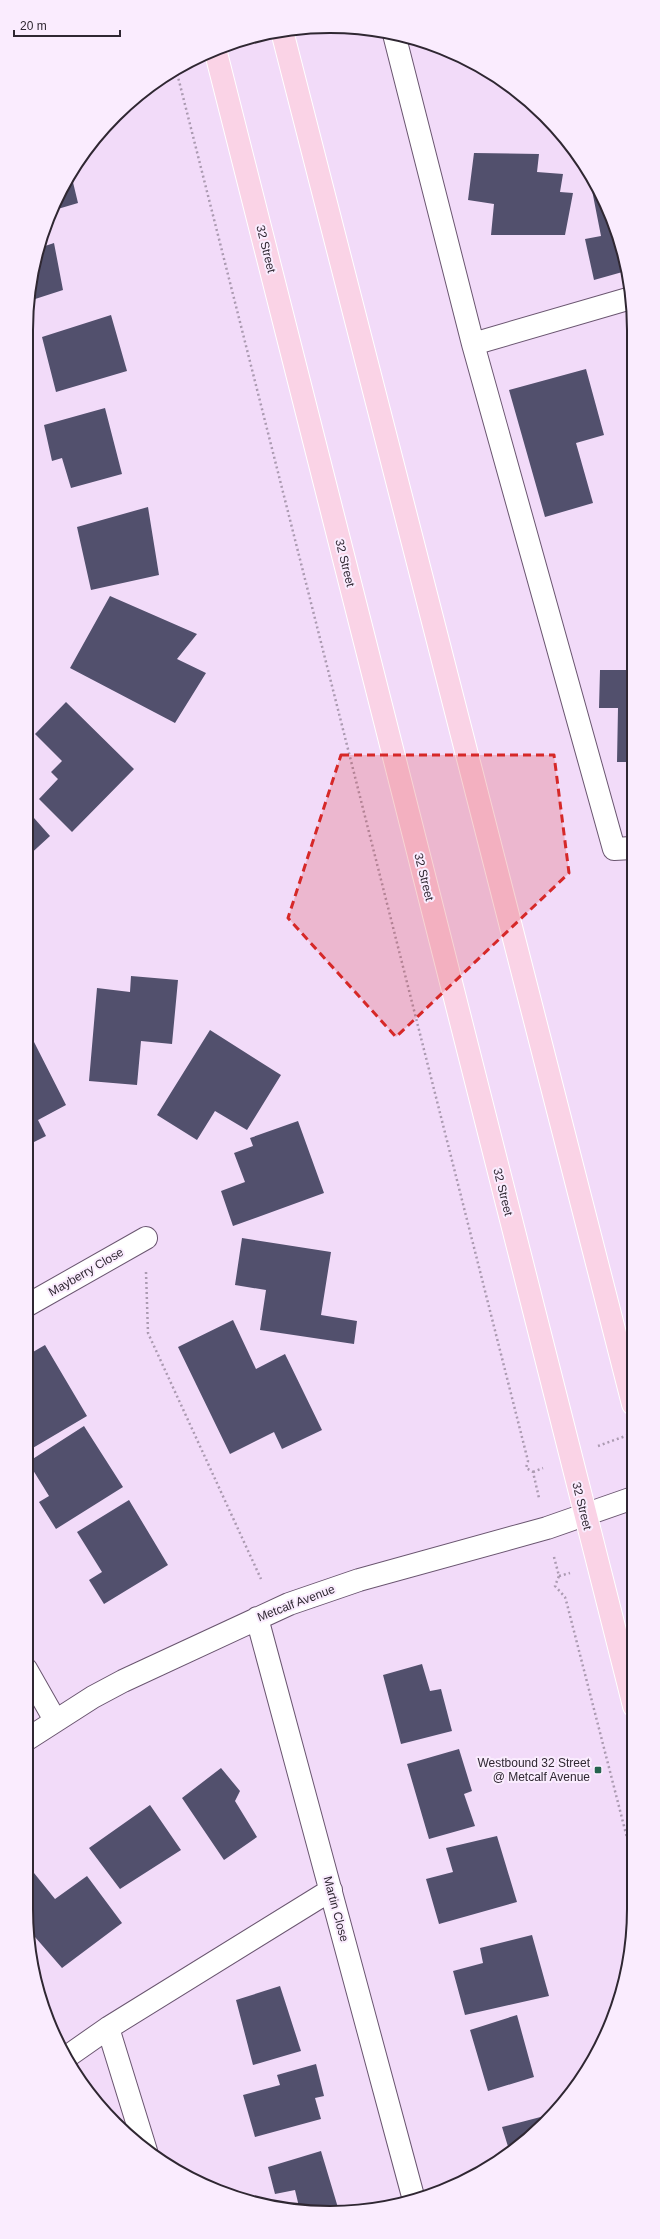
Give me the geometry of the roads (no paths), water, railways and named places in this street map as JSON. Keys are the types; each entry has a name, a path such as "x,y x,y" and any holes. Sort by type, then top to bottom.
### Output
{"main road":[{"path":"284,37 627,1381"},
{"name":"32 Street","path":"217,56 627,1679"}],"street":[{"path":"396,41 473,344 614,849 627,848"},
{"path":"473,344 625,300"},
{"name":"Mayberry Close","path":"33,1302 146,1238"},
{"name":"Metcalf Avenue","path":"33,1735 54,1720 123,1682 289,1604 352,1582 547,1528 627,1500"},
{"name":"Martin Close","path":"257,1618 412,2194"},
{"path":"33,1682 54,1720"},
{"path":"71,2054 108,2028 331,1890"},
{"path":"108,2028 142,2139"}],"place":[{"name":"Westbound 32 Street @ Metcalf Avenue","path":"598,1770"}]}
